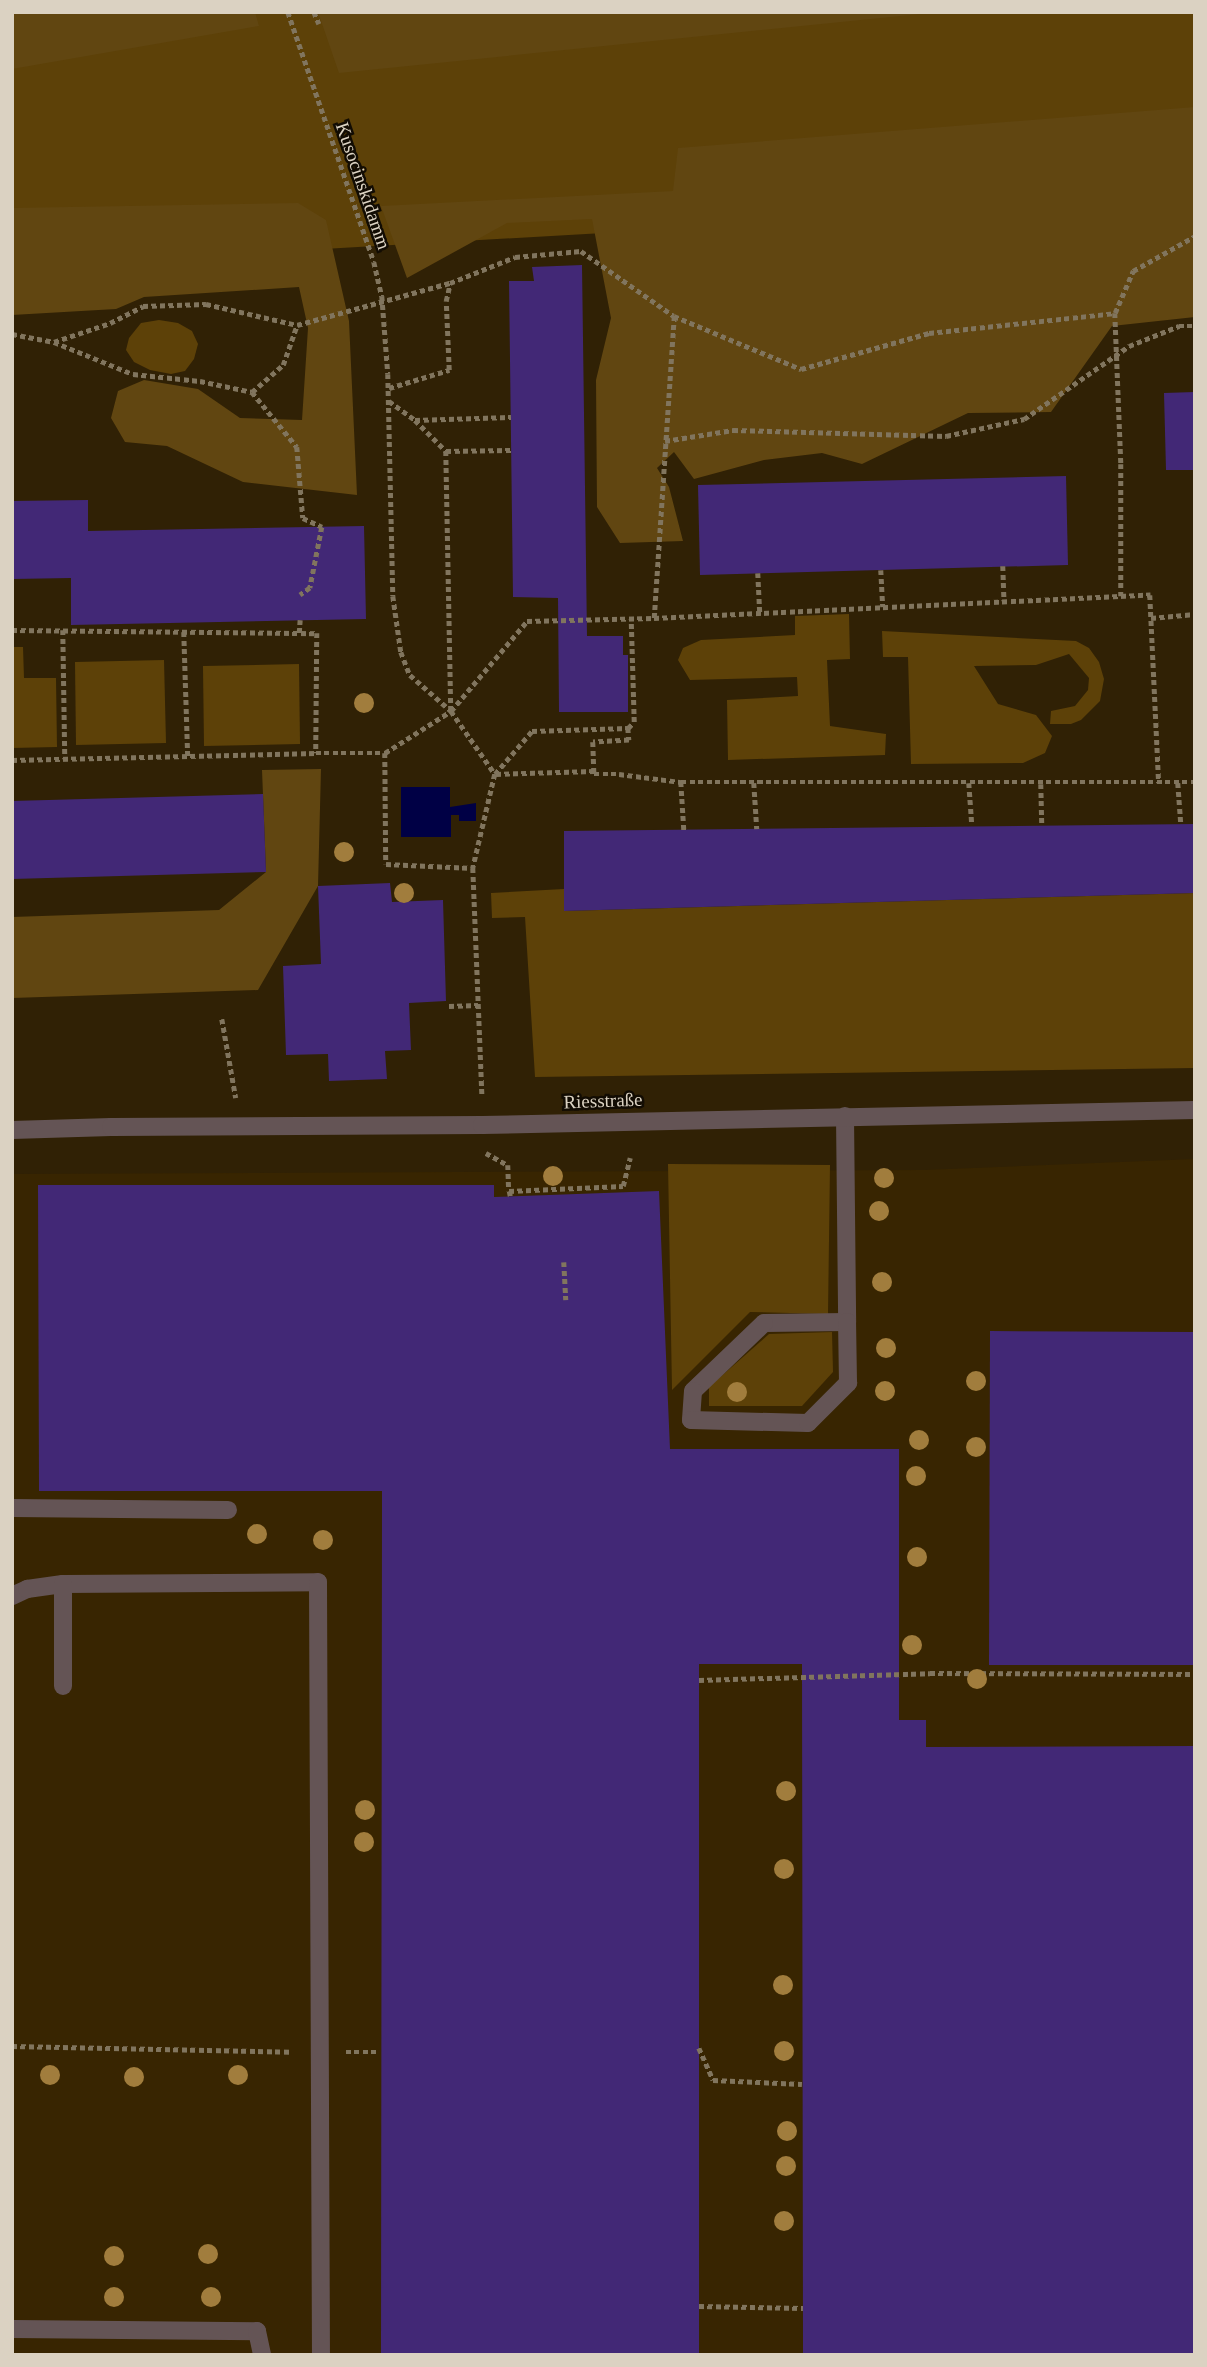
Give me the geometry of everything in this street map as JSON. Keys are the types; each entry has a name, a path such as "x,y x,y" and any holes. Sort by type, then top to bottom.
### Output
{"street":[{"name":"Riesstraße","path":"12,1130 482,1125 1195,1110"},
{"path":"845,1116 848,1383 808,1423 691,1420 692,1391 764,1323 847,1322"},
{"path":"12,1508 228,1510"},
{"path":"12,1596 27,1589 63,1584 318,1582 321,2355"},
{"path":"63,1584 63,1686"},
{"path":"12,2329 257,2331 262,2349"}],"path":[{"name":"Kusocinskidamm","path":"288,12 374,262 382,296 389,388 393,596 401,652 410,675 451,711 495,774"},
{"path":"314,12 318,24"},
{"path":"1121,596 1121,464 1115,313 1133,271 1195,236"},
{"path":"54,342 110,323 143,306 206,304 297,325 450,283 515,257 581,251 674,316 801,369 929,333 1115,313"},
{"path":"389,388 449,370 446,301 450,283"},
{"path":"654,618 674,316"},
{"path":"252,392 283,365 297,325"},
{"path":"666,442 733,430 946,436 1024,419 1129,346 1179,326 1195,326"},
{"path":"12,334 54,342 133,374 200,381 252,392 297,447 302,528"},
{"path":"388,400 415,420 446,451 451,711"},
{"path":"415,420 511,417"},
{"path":"446,451 511,450"},
{"path":"300,595 310,588 322,527 303,518"},
{"path":"1003,566 1004,601"},
{"path":"881,570 883,608"},
{"path":"758,573 760,614"},
{"path":"12,760 316,752 385,753 451,711 527,621 760,614 1150,595 1159,783"},
{"path":"1152,618 1195,614"},
{"path":"482,1095 473,868 495,774 532,731 628,728 634,722 631,619"},
{"path":"299,633 300,620"},
{"path":"12,629 317,633 316,752"},
{"path":"62,630 65,759"},
{"path":"184,632 188,756"},
{"path":"628,728 629,740 593,742 594,774 620,774 681,782 754,783 1195,782"},
{"path":"385,753 386,864 473,868"},
{"path":"495,774 594,771"},
{"path":"681,782 684,830"},
{"path":"754,783 757,829"},
{"path":"969,783 972,825"},
{"path":"1041,783 1042,825"},
{"path":"1178,783 1181,824"},
{"path":"449,1006 478,1005"},
{"path":"222,1018 241,1126"},
{"path":"483,1146 487,1155 508,1165 510,1194 623,1186 630,1158"},
{"path":"564,1262 566,1300"},
{"path":"699,1679 930,1673 1195,1674"},
{"path":"12,2046 380,2052"},
{"path":"699,2048 713,2080 802,2084"},
{"path":"699,2306 803,2308"}],"shaded area":[{"path":"12,12 1195,12 1195,199 12,267"},
{"path":"12,12 255,12 259,26 12,69"},
{"path":"318,12 940,12 339,73"},
{"path":"1195,107 1195,317 1112,326 1051,412 968,413 862,464 822,453 764,460 694,479 674,452 657,468 669,487 683,541 620,543 597,507 596,380 611,318 592,219 507,223 407,278 381,206 673,191 678,148"},
{"path":"298,203 326,220 349,321 357,495 243,482 167,446 125,442 111,418 118,391 144,380 198,389 240,418 302,420 308,328 299,287 144,297 116,309 12,315 12,208"},
{"path":"159,320 178,323 192,331 198,344 194,359 185,371 171,374 150,370 134,362 126,350 129,338 141,323"},
{"path":"849,614 850,659 827,660 830,726 886,734 885,755 728,760 727,700 798,696 797,677 690,680 678,660 683,648 701,640 795,635 795,616"},
{"path":"882,631 1076,641 1089,648 1099,662 1104,679 1100,701 1081,720 1071,724 1050,724 1051,711 1075,706 1088,690 1089,678 1069,654 1036,665 974,666 998,704 1036,715 1052,736 1045,753 1023,763 911,764 908,657 883,657"},
{"path":"12,647 23,647 24,678 56,678 57,747 12,748"},
{"path":"164,660 166,743 76,745 75,662"},
{"path":"299,664 300,744 204,746 203,666"},
{"path":"321,769 318,886 258,990 12,998 12,917 219,910 266,872 262,770"},
{"path":"401,787 450,787 450,807 476,803 476,821 459,821 459,815 451,815 451,837 401,837"},
{"path":"564,889 565,911 1195,893 1195,1068 535,1077 525,917 492,918 491,893"},
{"path":"1195,1159 1195,2355 12,2355 12,1174 924,1170"},
{"path":"668,1164 830,1165 828,1314 750,1312 672,1390"},
{"path":"832,1332 833,1372 802,1406 709,1406 709,1387 769,1334"}],"building":[{"path":"582,265 587,636 623,636 623,655 628,655 628,712 559,712 558,598 513,597 509,281 534,281 532,267"},
{"path":"1195,392 1195,470 1166,470 1164,393"},
{"path":"1066,476 1068,565 700,575 698,485"},
{"path":"88,500 88,531 364,526 366,619 71,625 71,578 12,579 12,501"},
{"path":"263,794 266,872 12,879 12,801"},
{"path":"1195,824 1195,893 564,911 564,831"},
{"path":"390,883 392,902 443,900 446,1001 409,1003 411,1050 385,1051 387,1079 329,1081 328,1054 286,1055 283,966 321,964 318,886"},
{"path":"38,1185 494,1185 494,1197 659,1191 670,1449 899,1449 899,1720 926,1720 926,1747 1195,1746 1195,2355 803,2355 802,1664 699,1664 699,2355 381,2355 382,1491 39,1491"},
{"path":"990,1331 1195,1332 1195,1665 989,1665"}]}
